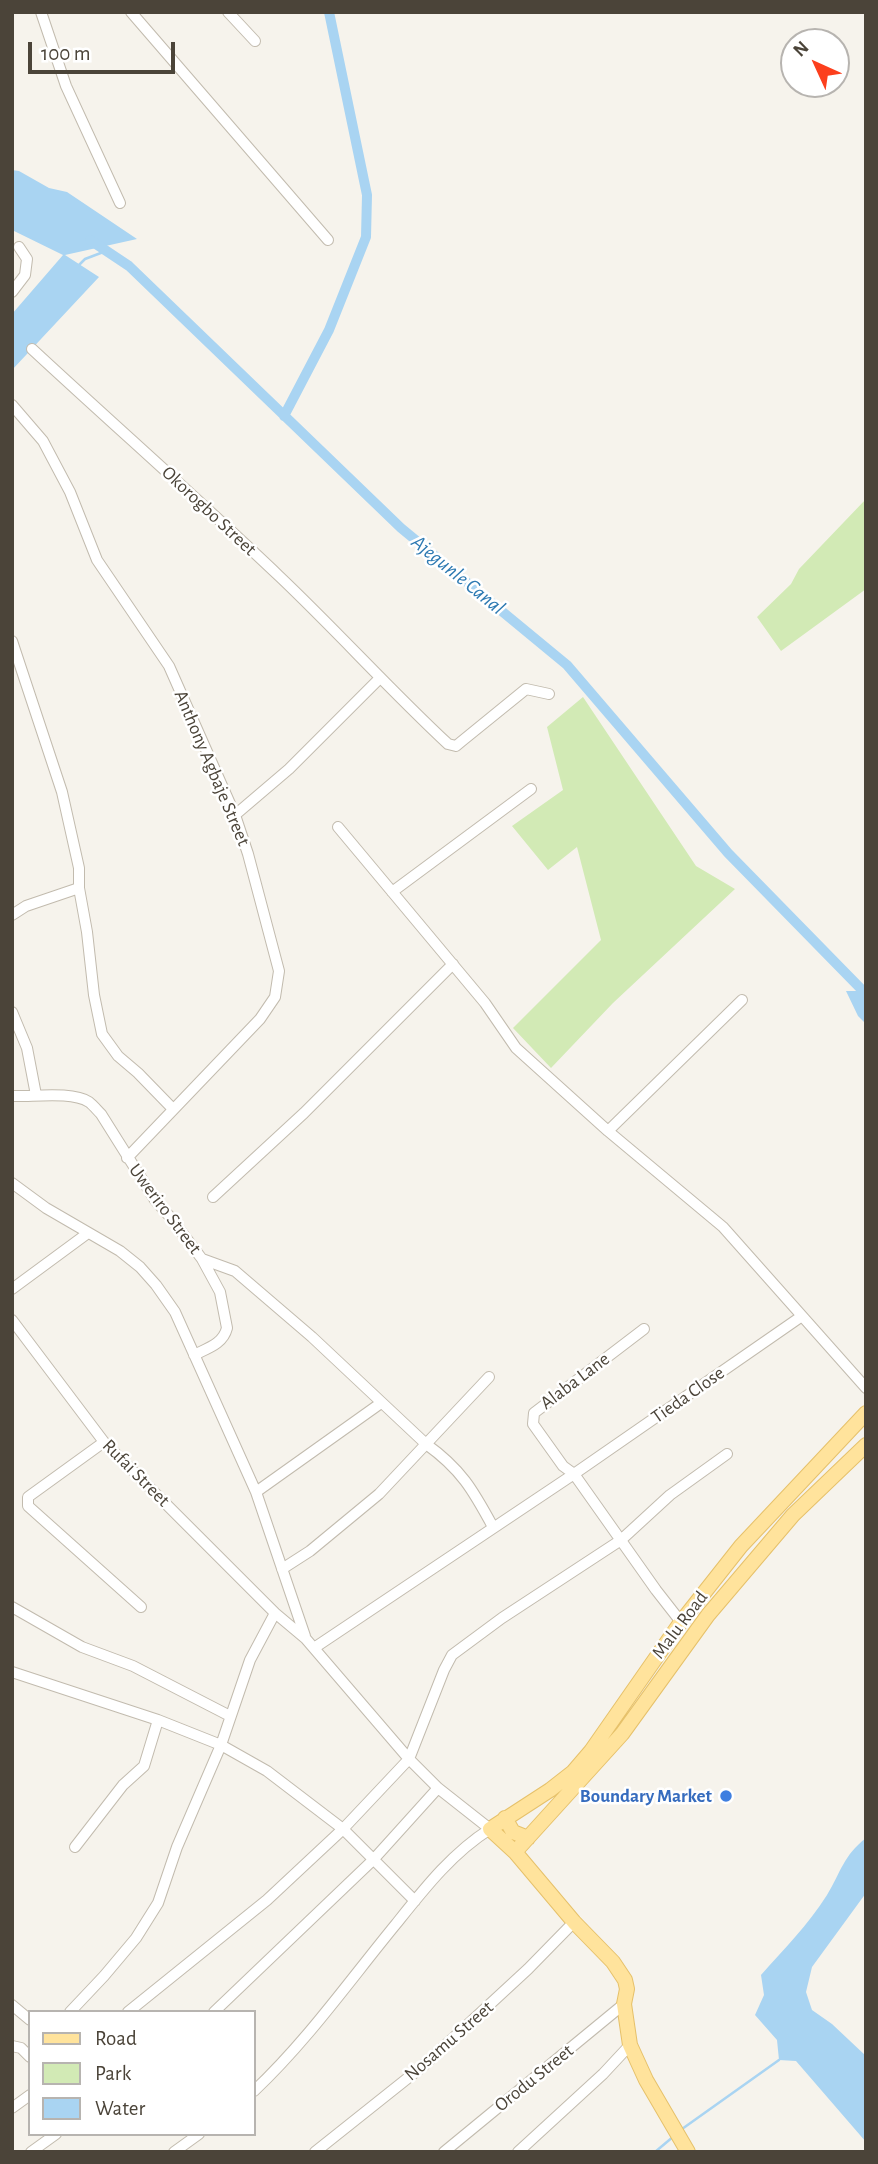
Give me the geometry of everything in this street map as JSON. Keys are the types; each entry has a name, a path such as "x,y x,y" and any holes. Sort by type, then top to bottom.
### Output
{"main road":[{"name":"Malu Road","path":"486,1832 573,1772 591,1751 681,1622 748,1538 866,1413"},
{"name":"Malu Road","path":"514,1852 622,1734 708,1615 793,1515 866,1445"},
{"path":"696,1602 708,1615"},
{"path":"505,1818 513,1832 528,1838"},
{"path":"486,1832 514,1852 574,1922 613,1962 625,1980 627,1989 624,2004 630,2045 662,2109 688,2152"}],"street":[{"path":"41,12 66,86 120,203"},
{"path":"131,12 328,240"},
{"path":"228,12 256,41"},
{"path":"12,292 25,275 27,259 19,247"},
{"name":"Okorogbo Street","path":"32,349 278,575 408,707 449,744 456,746 521,692 530,689 549,694"},
{"name":"Anthony Agbaje Street","path":"12,405 43,441 70,492 97,560 169,666 235,815 279,971 275,997 260,1018 127,1158"},
{"path":"12,641 62,792 79,868 79,888 102,1034 118,1056 173,1110"},
{"path":"235,815 289,769 380,678"},
{"path":"392,892 531,789"},
{"path":"338,827 485,1003 516,1048 608,1131 723,1227 866,1388"},
{"path":"12,915 26,906 79,888"},
{"path":"213,1197 304,1113 453,964"},
{"path":"608,1131 742,1000"},
{"path":"12,1012 27,1048 36,1095"},
{"name":"Uweriro Street","path":"12,1096 79,1098 89,1102 101,1114 155,1200 202,1259 220,1292 227,1328 223,1339 194,1355"},
{"path":"12,1183 46,1208 120,1251 140,1267 156,1285 175,1312 226,1420 256,1492 306,1639 408,1759 486,1832 461,1850 415,1901 300,2041 256,2089"},
{"path":"12,1273 17,1286 88,1233"},
{"path":"202,1259 235,1271 312,1337 426,1444 445,1457 460,1472 493,1527"},
{"name":"Tieda Close","path":"314,1648 574,1474 802,1316"},
{"name":"Rufai Street","path":"12,1320 104,1442 275,1613 306,1639"},
{"name":"Alaba Lane","path":"574,1474 563,1466 537,1431 533,1424 534,1413 644,1329"},
{"path":"282,1569 379,1494 489,1377"},
{"path":"256,1492 381,1403"},
{"path":"104,1442 28,1497 28,1506 141,1607"},
{"path":"130,2010 267,1900 343,1829 408,1759 444,1670 453,1655 502,1618 621,1540 670,1495 727,1454"},
{"path":"574,1474 681,1622"},
{"path":"12,1607 82,1647 133,1666 230,1716"},
{"path":"72,2010 128,1947 158,1903 177,1847 221,1745 250,1660 275,1613"},
{"path":"12,1672 158,1720 221,1745 267,1771 343,1829 415,1901"},
{"path":"75,1847 117,1793 144,1766 158,1720"},
{"path":"216,2010 373,1860 438,1788"},
{"name":"Nosamu Street","path":"315,2152 423,2066 528,1969 574,1922"},
{"name":"Orodu Street","path":"444,2152 624,2004"},
{"path":"12,2005 28,2018"},
{"path":"518,2152 603,2074 630,2045"},
{"path":"12,2108 28,2096"},
{"path":"31,2152 53,2136"},
{"path":"174,2152 195,2136"}],"green space":[{"path":"866,499 866,589 781,651 757,617 791,584 799,569"},
{"path":"583,697 696,866 735,889 613,1003 551,1068 513,1028 601,940 577,847 548,870 512,826 563,790 547,727"}],"water":[{"path":"12,170 19,171 49,188 67,192 137,239 65,255 99,277 12,370 12,314 63,255 12,230"},
{"path":"846,991 859,991 866,996 866,1024 858,1016"},
{"path":"866,1838 866,1893 812,1967 806,1992 812,2010 832,2024 866,2056 866,2142 796,2061 779,2060 777,2040 755,2015 764,1995 761,1975 796,1937 827,1895 847,1858"}],"waterway":[{"path":"284,416 329,330 366,237 367,195 329,12"},
{"name":"Ajegunle Canal","path":"90,240 129,266 401,528 567,665 728,853 866,994"},
{"path":"79,265 85,259 106,251"},
{"path":"682,2129 779,2060"},
{"path":"655,2152 674,2136"}],"place":[{"name":"Boundary Market","path":"726,1796"}]}
